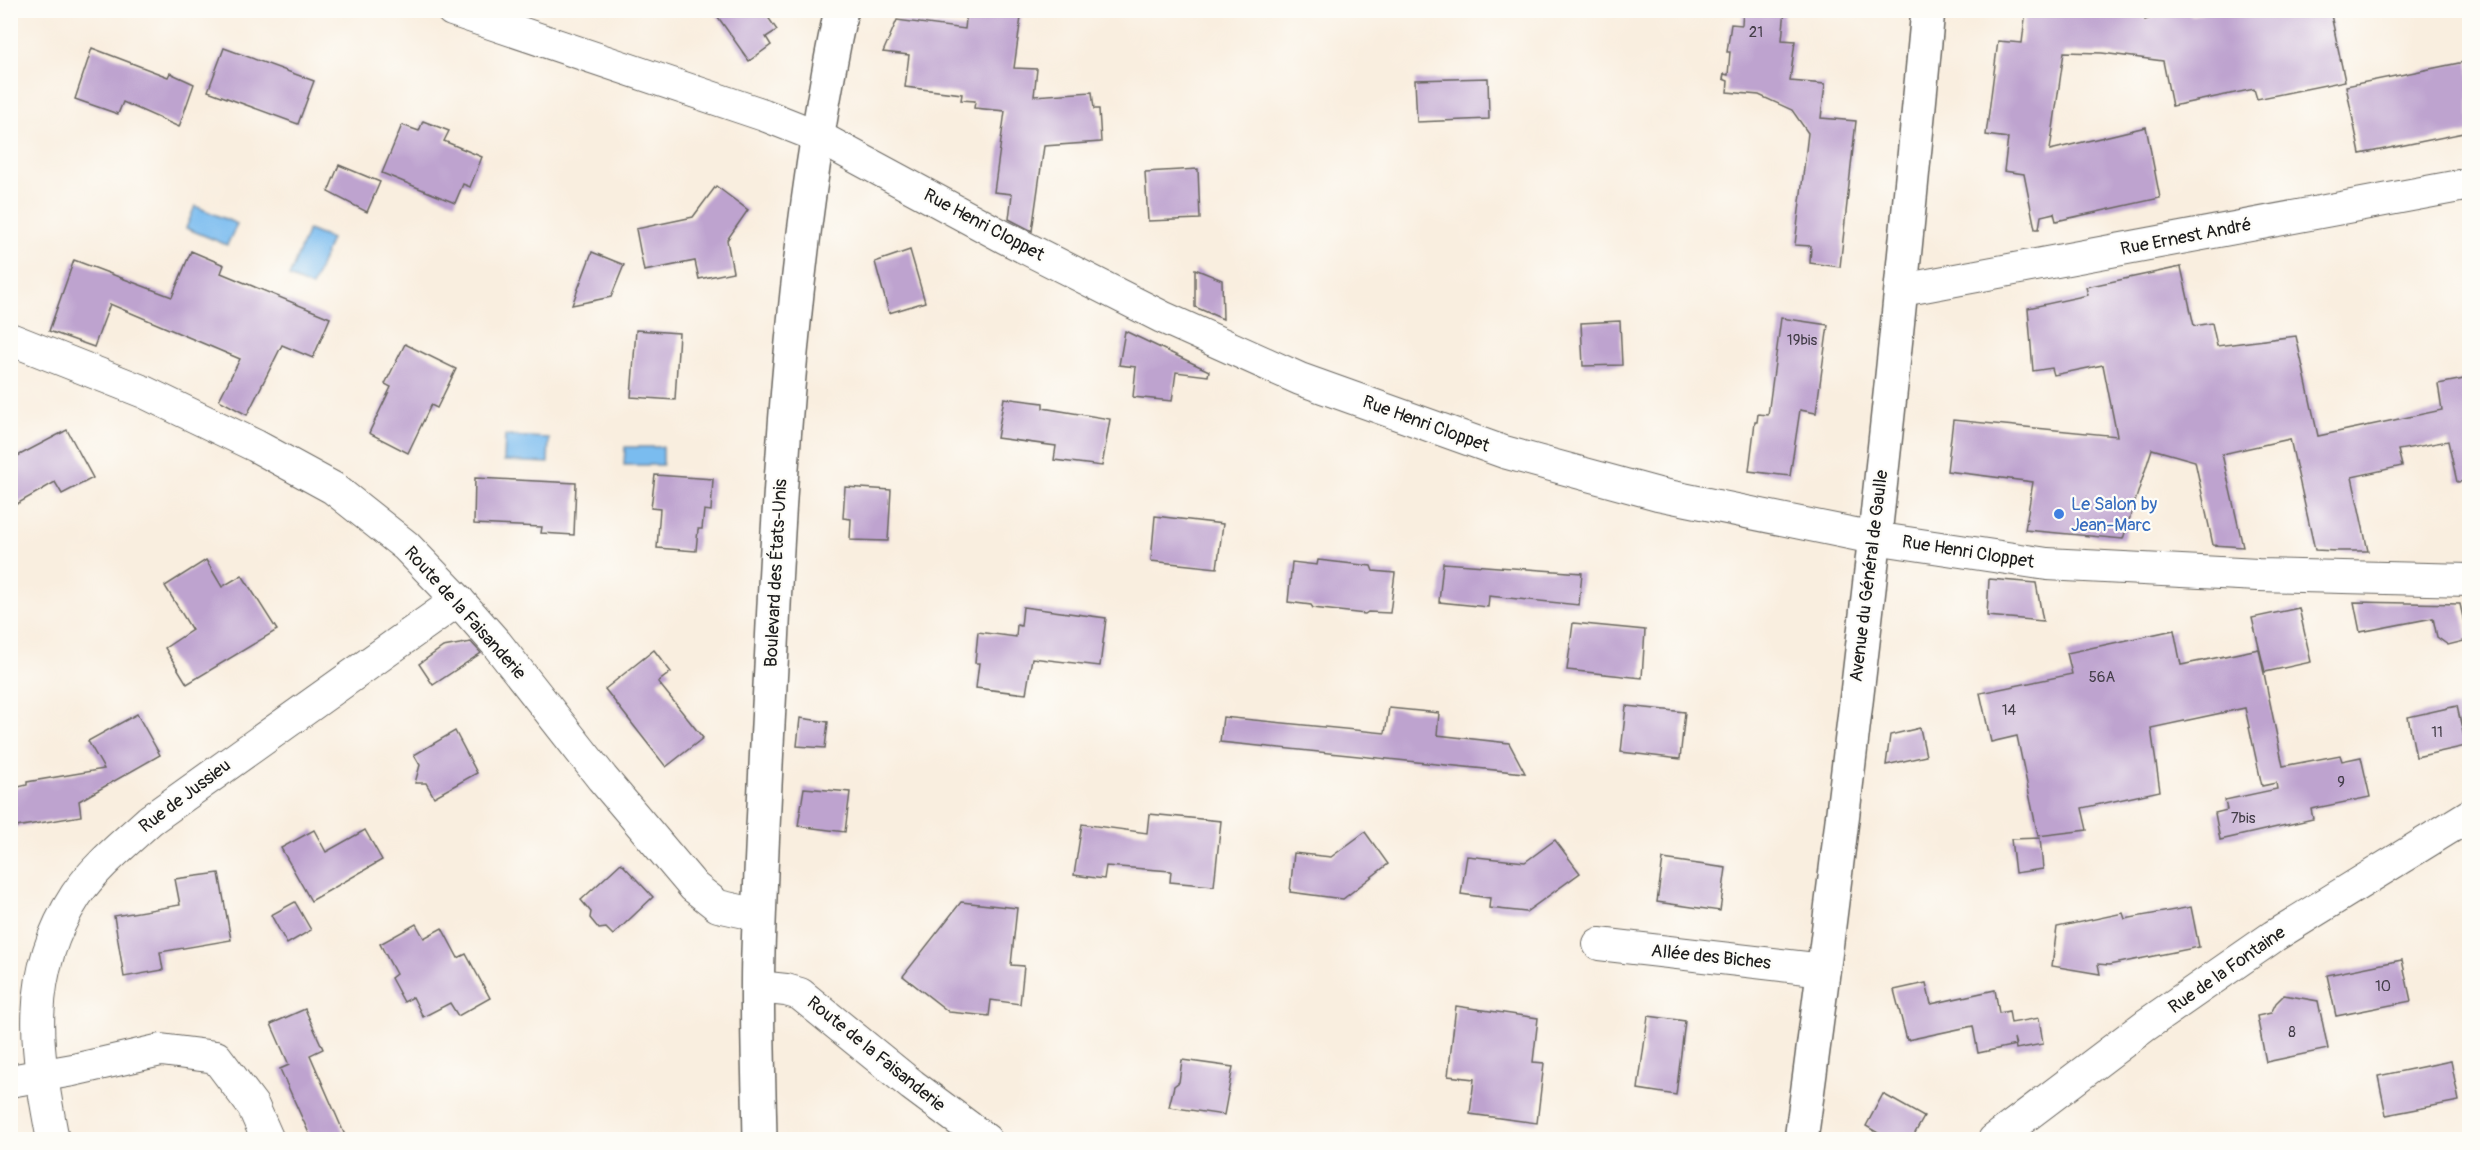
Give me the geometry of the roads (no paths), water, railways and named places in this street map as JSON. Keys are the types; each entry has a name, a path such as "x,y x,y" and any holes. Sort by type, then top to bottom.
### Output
{"street":[{"name":"Rue Henri Cloppet","path":"453,10 764,115 817,136 1004,237 1152,312 1300,379 1504,452 1658,494 1874,538 2047,564 2258,575 2469,580"},
{"name":"Boulevard des États-Unis","path":"760,1140 759,915 777,538 791,344 809,182 825,86 841,10"},
{"name":"Avenue du Général de Gaulle","path":"1801,1140 1824,970 1902,290 1928,10"},
{"name":"Rue Ernest André","path":"1902,290 2469,184"},
{"name":"Route de la Faisanderie","path":"10,339 144,392 256,446 333,488 406,546 458,600 496,643 602,778 694,886 718,906 759,915"},
{"name":"Rue de Jussieu","path":"54,1140 41,1076 37,1039 41,980 55,936 76,895 110,857 150,820 458,600"},
{"name":"Rue de la Fontaine","path":"1994,1140 2146,1025 2274,936 2469,815"},
{"name":"Allée des Biches","path":"1599,944 1824,970"},
{"name":"Route de la Faisanderie","path":"758,987 800,994 986,1140"},
{"path":"10,1081 161,1050 216,1057 253,1106 268,1140"}],"water":[{"path":"195,206 237,224 227,245 186,228"},
{"path":"308,230 331,239 312,287 289,277"},
{"path":"505,436 549,438 548,463 504,461"},
{"path":"625,447 663,447 663,465 624,465"}],"place":[{"name":"Le Salon by Jean-Marc","path":"2059,514"}]}
